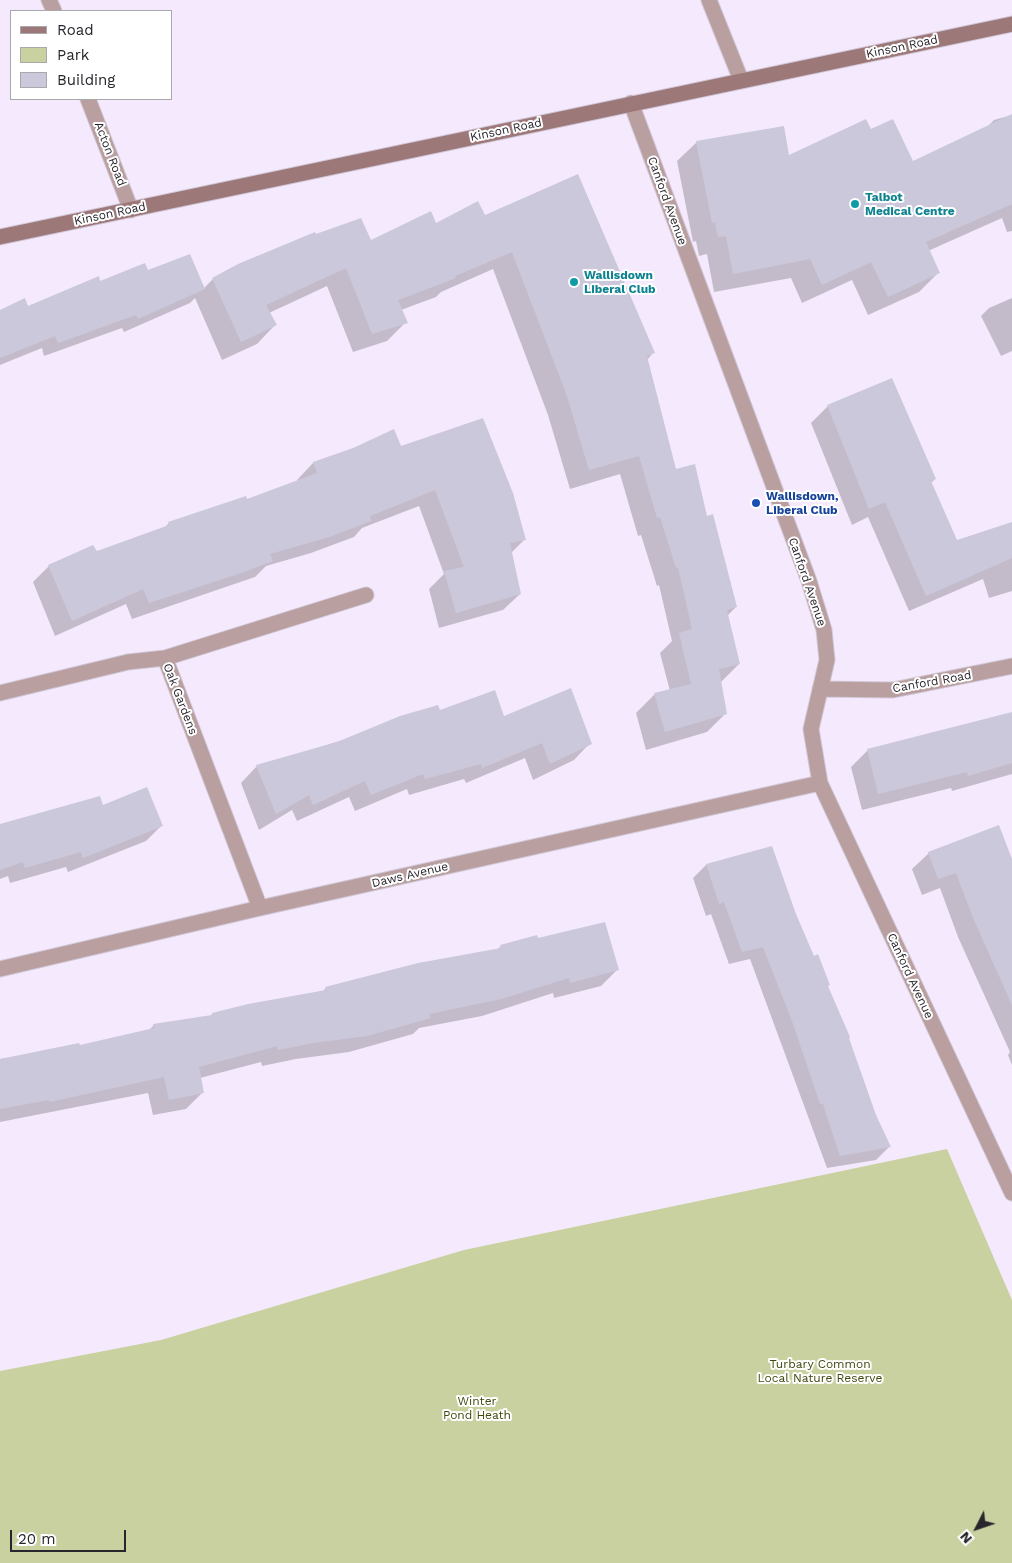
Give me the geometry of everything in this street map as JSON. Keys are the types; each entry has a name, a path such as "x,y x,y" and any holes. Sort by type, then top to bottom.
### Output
{"street":[{"path":"709,0 741,80"},
{"name":"Kinson Road","path":"0,237 1012,24"},
{"name":"Acton Road","path":"88,100 131,210"},
{"name":"Canford Avenue","path":"631,104 809,581 824,630 827,660 811,729 820,783 1012,1193"},
{"name":"Oak Gardens","path":"260,908 165,658 366,595"},
{"path":"0,694 128,662 165,658"},
{"name":"Canford Road","path":"820,690 893,690 1012,666"},
{"name":"Daws Avenue","path":"0,970 260,908 820,783"}],"green space":[{"name":"Turbary Common Local Nature Reserve","path":"947,1149 1012,1300 1012,1563 0,1563 0,1371 161,1340 464,1250"}],"building":[{"path":"1012,114 1012,204 926,242 940,273 888,297 871,262 822,285 810,259 733,274 726,236 718,237 715,222 712,223 696,141 784,126 789,155 866,119 871,129 893,119 913,161"},
{"path":"578,174 655,353 647,356 676,469 695,464 707,516 713,514 737,607 727,610 740,664 719,669 727,714 665,732 654,693 691,684 679,633 692,629 678,567 676,568 660,517 657,518 639,456 589,470 567,396 512,252 455,276 456,278 398,300 408,323 372,334 346,268 266,305 277,325 241,342 212,278 238,264 315,232 316,234 361,218 371,240 431,211 436,223 478,201 485,215"},
{"path":"190,254 205,289 138,319 136,315 58,343 55,336 0,358 0,310 25,298 28,306 99,276 100,281 145,263 148,270"},
{"path":"892,378 936,479 931,481 957,540 1012,522 1012,558 926,596 885,502 869,509 827,405"},
{"path":"483,418 513,493 526,540 510,543 521,594 456,613 444,571 464,567 435,490 370,516 371,521 329,537 270,554 273,561 238,574 149,603 143,589 72,621 48,565 93,545 97,551 169,525 168,522 246,496 247,499 317,473 313,462 353,448 394,429 401,446"},
{"path":"571,688 592,744 550,764 542,743 482,768 481,764 425,779 423,774 371,795 365,781 313,805 309,795 276,814 256,765 337,742 400,716 438,705 440,710 495,690 504,716"},
{"path":"1012,712 1012,763 968,776 967,772 878,794 867,749"},
{"path":"147,787 163,826 83,858 81,852 25,868 23,862 0,870 0,824 100,796 103,805"},
{"path":"999,825 1012,859 1012,1005 974,920 956,873 938,879 928,852"},
{"path":"772,846 796,914 814,956 818,954 830,985 828,986 850,1037 876,1115 891,1147 840,1156 823,1104 820,1104 792,1021 763,947 742,952 724,902 719,904 706,864"},
{"path":"605,922 619,970 570,983 569,978 501,999 429,1014 431,1018 367,1036 278,1050 277,1046 199,1067 204,1093 169,1100 164,1077 49,1102 49,1100 0,1109 0,1059 79,1043 80,1045 154,1028 153,1024 212,1015 212,1013 248,1004 326,990 325,987 418,963 501,948 500,945 537,935 538,938"}],"place":[{"name":"Talbot Medical Centre","path":"855,204"},
{"name":"Wallisdown Liberal Club","path":"574,282"},
{"name":"Wallisdown, Liberal Club","path":"756,503"}],"park label":[{"name":"Winter Pond Heath","path":"477,1408"}]}
